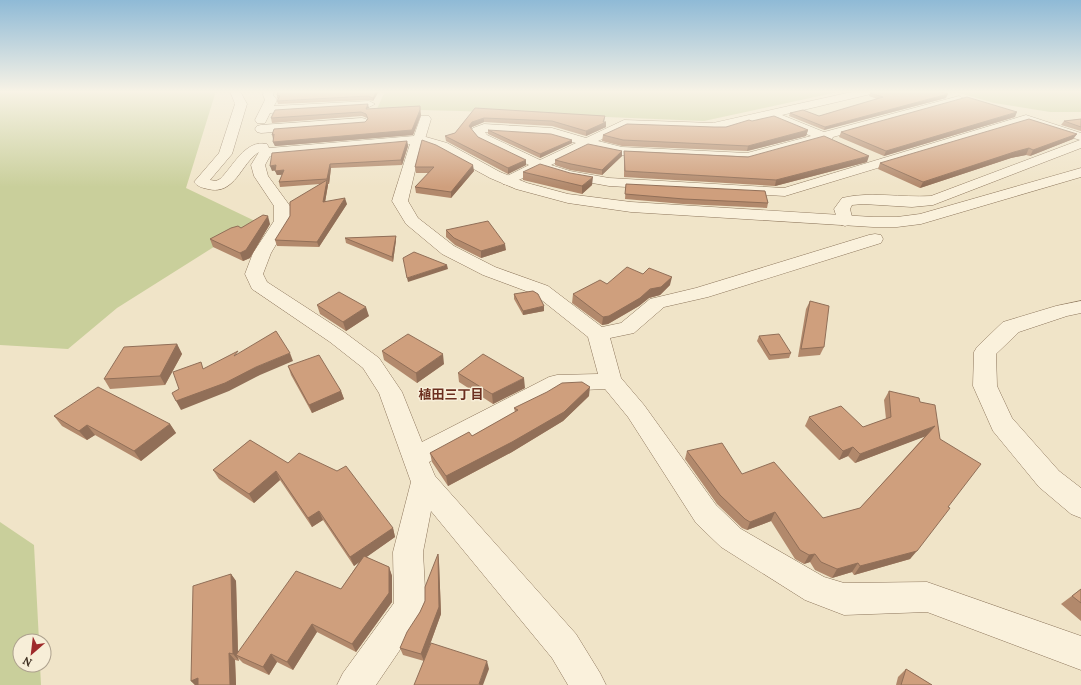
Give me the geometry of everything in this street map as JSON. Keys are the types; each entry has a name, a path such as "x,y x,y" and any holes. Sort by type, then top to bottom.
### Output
{"street":[{"path":"234,123 225,154 201,182 208,186 219,185 228,180 253,150 367,142 422,129"},
{"path":"261,123 264,149 258,165 261,176 282,206 282,221 262,253 254,274 259,285 337,337 372,363 390,392 419,470 564,646 588,685"},
{"path":"261,129 348,123"},
{"path":"362,123 367,142"},
{"path":"508,181 624,124 713,127 731,123"},
{"path":"791,123 842,145"},
{"path":"870,123 747,157 622,151 552,132 484,128 477,131 483,138 541,165 564,173 609,182 785,192 1013,123"},
{"path":"1038,123 1081,137"},
{"path":"422,129 440,145 508,181 536,192 594,204 897,222 921,219 1081,172"},
{"path":"422,129 415,145 400,201 412,221 448,250 489,271 541,290 598,334 611,381 636,411 706,514 731,538 816,589 844,599 927,597 1081,653"},
{"path":"845,220 842,209 847,201 863,199 912,202 933,200 1081,144"},
{"path":"863,154 883,162"},
{"path":"598,334 627,328 657,304 701,293 875,239"},
{"path":"1081,306 1063,310 1011,327 986,352 985,386 1002,424 1049,478 1081,505"},
{"path":"419,470 557,383 611,381"},
{"path":"355,685 410,608 408,552 419,470"}],"green space":[{"path":"0,123 206,123 186,188 255,221 117,308 68,349 0,345"},
{"path":"0,522 34,545 39,633 12,633 12,673 40,673 41,685 0,685"}],"building":[{"path":"352,123 415,123 412,130 273,142 274,134 272,135 274,129"},
{"path":"463,123 471,123 469,126 478,137 526,160 508,168 445,136 455,133"},
{"path":"559,123 604,123 586,131"},
{"path":"739,123 791,123 808,130 748,146 623,140 603,135 627,124 726,127"},
{"path":"815,123 840,123 825,127"},
{"path":"874,123 980,123 886,151 841,132"},
{"path":"1016,123 1042,123 1077,134 1033,150 1029,148 1014,152 923,182 880,163"},
{"path":"1070,123 1081,123 1081,127"},
{"path":"488,130 551,134 572,140 540,154"},
{"path":"824,136 869,156 776,180 625,171 624,151 748,157"},
{"path":"422,140 436,145 473,165 451,192 415,187 434,167 415,167"},
{"path":"407,141 401,160 330,164 327,179 279,182 284,170 275,171 276,165 270,166 272,153"},
{"path":"588,144 622,151 602,170 555,160"},
{"path":"540,164 570,173 593,177 582,186 523,172"},
{"path":"327,180 323,202 345,198 317,242 275,240 290,216 290,202"},
{"path":"626,184 765,191 768,203 684,199 625,194"},
{"path":"263,215 268,216 246,250 240,253 210,239 231,228 238,226 241,228"},
{"path":"488,221 505,244 481,251 454,238 446,230"},
{"path":"396,236 392,257 345,238"},
{"path":"414,252 447,265 407,278 403,258"},
{"path":"627,267 643,274 649,268 672,277 661,287 650,289 640,298 609,316 603,317 573,294 600,280 607,284"},
{"path":"533,291 538,294 544,306 523,311 514,294"},
{"path":"339,292 366,307 343,322 317,305"},
{"path":"810,301 829,306 824,347 801,349"},
{"path":"276,331 290,353 256,367 225,383 176,401 172,393 179,389 173,372 201,362 203,369 238,351 234,356"},
{"path":"408,334 443,354 416,373 382,351"},
{"path":"779,334 791,353 770,355 759,336"},
{"path":"177,344 160,376 104,379 124,347"},
{"path":"483,354 524,378 492,394 458,373"},
{"path":"319,355 341,391 309,405 288,366"},
{"path":"582,382 590,387 564,412 512,442 446,476 430,453 469,432 472,436 518,410 514,408 562,383"},
{"path":"98,387 170,424 134,451 87,425 79,431 54,416"},
{"path":"889,391 919,398 920,402 935,405 940,439 981,464 917,551 860,566 858,563 837,569 821,562 815,554 809,555 800,550 775,512 750,522 745,519 720,495 687,451 722,443 742,474 774,462 823,518 860,508 935,426 860,454 853,447 843,451 809,417 841,406 863,427 891,417"},
{"path":"250,440 288,463 299,453 337,471 346,466 393,528 350,557 319,511 308,518 276,471 249,494 213,470"},
{"path":"438,554 439,607 421,654 400,648 407,632 425,601 425,587"},
{"path":"364,556 389,567 389,593 352,644 312,624 287,662 271,654 263,667 236,655 296,571 341,589"},
{"path":"231,574 233,654 229,653 230,685 198,685 198,678 191,681 193,586"},
{"path":"1081,589 1081,603 1072,596"},
{"path":"431,643 487,661 479,684 483,685 414,685"},
{"path":"906,669 932,685 901,685"}],"district":[{"name":"植田三丁目","path":"451,394"}]}
